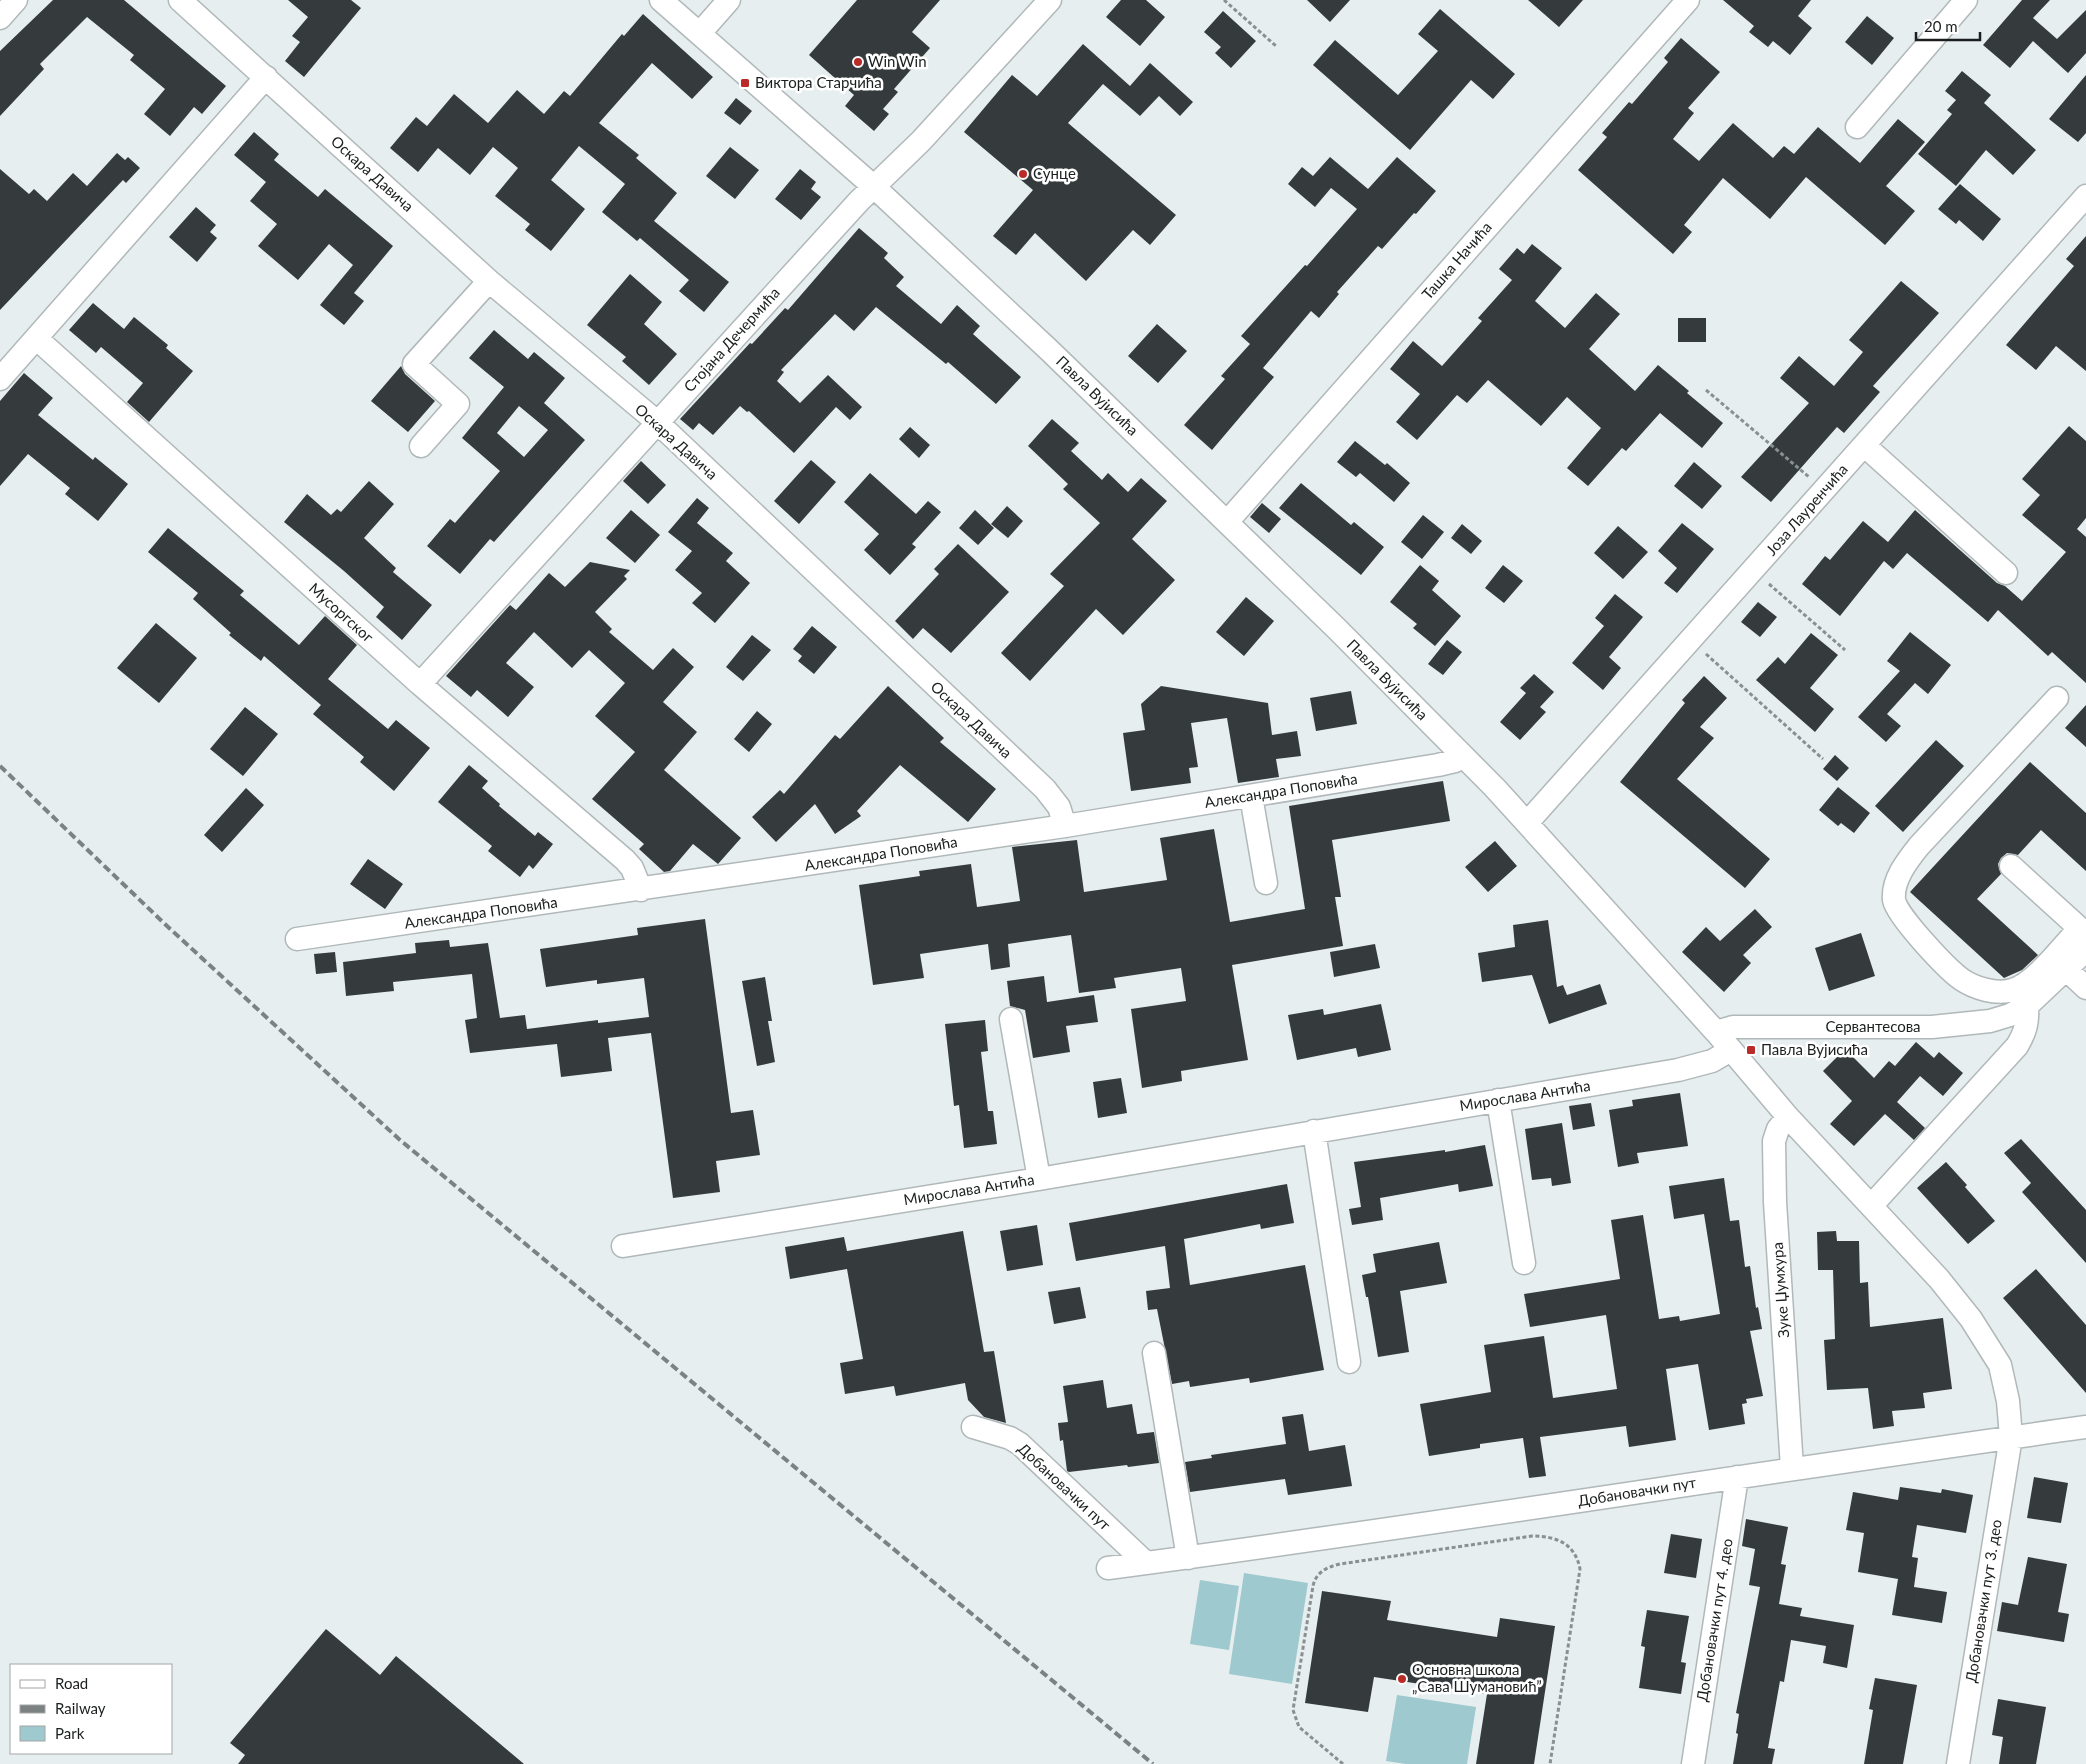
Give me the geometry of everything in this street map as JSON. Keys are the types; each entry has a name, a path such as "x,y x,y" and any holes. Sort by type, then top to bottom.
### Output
{"street":[{"path":"0,18 16,0"},
{"name":"Оскара Давича","path":"180,0 489,281 657,422 1045,790 1058,806 1065,826"},
{"name":"Павла Вујисића","path":"661,0 873,186 1049,350 1227,522 1527,823 1716,1032 1788,1117 1939,1279 1971,1319 1992,1350 2004,1380 2011,1437"},
{"path":"700,33 729,0"},
{"name":"Стојана Дечермића","path":"420,684 873,186 921,141 1050,0"},
{"name":"Ташка Начића","path":"1227,522 1688,0"},
{"path":"1857,127 1966,0"},
{"path":"0,378 266,77"},
{"name":"Јоза Лауренчића","path":"1527,823 2086,196"},
{"path":"422,446 458,404 414,364 489,281"},
{"name":"Мусоргског","path":"36,338 420,684 625,860 632,868 641,890"},
{"path":"1865,446 2006,573"},
{"path":"2011,866 2082,932 2028,982 2010,991 1994,991 1960,978 1910,927 1894,902 1895,888 1901,872 1919,846 2057,698"},
{"name":"Александра Поповића","path":"297,939 641,890 1065,826 1438,765 1454,761 1462,756"},
{"path":"1251,796 1266,883"},
{"name":"Сервантесова","path":"1716,1032 1733,1027 1964,1025 2010,1015 2027,1006 2086,950"},
{"path":"2067,970 2086,988"},
{"path":"1871,1206 2017,1046 2026,1032 2028,1021 2027,1006"},
{"path":"1011,1019 1039,1179"},
{"name":"Мирослава Антића","path":"623,1246 1039,1179 1687,1068 1720,1058 1731,1050"},
{"path":"1498,1100 1524,1263"},
{"name":"Зуке Џумхура","path":"1788,1117 1778,1129 1774,1150 1775,1202 1792,1468"},
{"path":"1314,1131 1349,1362"},
{"path":"1154,1353 1188,1558"},
{"name":"Добановачки пут","path":"972,1427 1010,1438 1020,1444 1146,1563"},
{"name":"Добановачки пут","path":"1108,1568 1403,1528 1792,1468 2086,1427"},
{"name":"Добановачки пут 3. део","path":"1958,1764 2011,1437"},
{"name":"Добановачки пут 4. део","path":"1693,1764 1737,1477"}],"path":[{"path":"1224,0 1276,46"},
{"path":"1706,390 1825,490"},
{"path":"1753,571 1845,650"},
{"path":"1690,641 1823,759"},
{"path":"1343,1764 1299,1727 1293,1710 1313,1586 1318,1575 1331,1566 1340,1564 1532,1536 1556,1538 1563,1542 1576,1556 1580,1569 1550,1764"}],"green space":[{"path":"1244,1573 1308,1583 1292,1684 1229,1674"},
{"path":"1200,1580 1239,1586 1229,1650 1190,1644"},
{"path":"1397,1695 1476,1707 1467,1764 1406,1764 1386,1761"}],"building":[{"path":"53,0 124,0 226,86 202,114 194,107 170,136 144,114 165,89 130,60 134,55 87,17 40,64 44,69 0,116 0,51"},
{"path":"288,0 351,0 361,8 304,77 285,61 300,42 292,36 308,17"},
{"path":"857,0 940,0 912,32 930,48 894,89 898,92 883,109 889,114 874,131 845,106 854,95 809,55"},
{"path":"1121,0 1146,0 1165,17 1140,46 1106,17"},
{"path":"1307,0 1350,0 1330,22"},
{"path":"1528,0 1583,0 1559,27"},
{"path":"1723,0 1811,0 1798,16 1812,28 1790,55 1773,41 1768,47 1749,32 1754,26"},
{"path":"2022,0 2050,0 2033,18 2057,39 2086,10 2086,53 2068,73 2033,41 2010,68 1983,45"},
{"path":"1440,9 1515,74 1493,99 1471,80 1410,150 1313,65 1335,40 1398,95 1438,51 1418,34"},
{"path":"1223,11 1256,41 1231,68 1215,53 1221,47 1204,32"},
{"path":"643,14 713,77 692,99 652,63 599,123 639,155 636,158 677,193 654,221 729,282 704,312 679,291 689,280 640,238 637,241 602,212 625,184 579,146 551,180 585,209 551,251 525,230 530,224 495,196 518,168 493,147 470,175 438,148 418,172 390,148 416,117 427,126 454,94 488,123 517,90 544,114 564,91 570,96 622,34 624,36"},
{"path":"1867,16 1894,38 1872,65 1845,42"},
{"path":"1681,38 1720,72 1688,108 1694,113 1673,139 1699,161 1733,123 1773,158 1784,146 1794,154 1818,127 1860,163 1898,119 1925,142 1886,186 1915,211 1885,245 1806,177 1770,219 1723,178 1684,225 1692,232 1673,254 1578,170 1607,137 1602,133 1629,102 1632,104 1668,62 1664,58"},
{"path":"1083,44 1130,86 1150,63 1193,102 1180,116 1159,96 1140,116 1103,84 1068,123 1176,215 1150,245 1133,230 1086,281 1035,233 1016,255 993,236 1033,190 964,132 1012,75 1037,96"},
{"path":"1962,71 1991,95 1984,103 2036,150 2013,175 1986,150 1956,186 1918,154 1952,114 1947,110 1956,100 1945,91"},
{"path":"2086,75 2086,133 2078,142 2049,119"},
{"path":"736,98 752,111 740,125 724,113"},
{"path":"254,132 279,154 274,160 318,197 325,189 393,246 354,293 364,301 344,325 320,305 353,265 329,244 298,280 258,246 277,224 250,201 266,182 234,155"},
{"path":"730,147 759,170 735,199 706,176"},
{"path":"117,153 125,160 128,157 140,168 126,183 123,180 0,310 0,169 29,194 34,189 47,201 73,173 87,186"},
{"path":"1330,157 1368,189 1397,157 1436,191 1382,249 1378,246 1337,292 1339,294 1319,318 1311,311 1263,368 1274,377 1212,450 1184,425 1225,379 1221,376 1250,344 1241,336 1305,265 1307,266 1357,209 1331,188 1315,207 1288,184 1302,167 1313,176"},
{"path":"800,169 816,182 811,189 821,197 801,220 775,199"},
{"path":"1960,184 2001,219 1983,241 1959,220 1956,224 1938,209"},
{"path":"196,207 216,225 210,232 217,238 197,262 169,237"},
{"path":"859,228 888,253 884,258 904,277 896,286 941,324 957,305 980,326 973,334 1021,377 996,404 948,362 946,364 876,307 854,331 835,314 781,370 784,372 777,381 800,403 828,375 862,407 850,420 836,407 794,453 749,411 747,412 740,406 713,435 699,423 693,430 680,419 750,343 752,344 785,308 788,310"},
{"path":"2086,236 2086,371 2056,346 2036,370 2006,345 2074,266 2066,259"},
{"path":"1532,244 1562,268 1535,301 1565,328 1596,293 1620,314 1589,349 1635,391 1658,365 1689,391 1687,393 1723,423 1702,448 1660,413 1626,451 1622,448 1588,486 1567,468 1601,428 1567,397 1541,426 1488,380 1467,403 1457,395 1417,440 1396,422 1420,394 1390,369 1413,341 1442,366 1482,321 1478,318 1512,280 1499,269 1517,248 1524,254"},
{"path":"630,274 662,302 644,324 677,354 649,385 622,361 626,357 587,325"},
{"path":"1901,281 1939,313 1873,386 1880,392 1844,433 1837,427 1771,502 1741,477 1809,403 1780,378 1799,356 1834,386 1863,352 1849,340"},
{"path":"93,303 124,329 134,317 168,345 166,348 193,371 149,422 127,402 143,383 101,347 96,353 69,330"},
{"path":"1678,318 1706,318 1706,342 1678,342"},
{"path":"1157,324 1187,351 1158,383 1128,356"},
{"path":"494,330 528,359 534,352 565,378 544,403 585,440 494,542 490,539 460,574 427,546 450,519 455,523 500,471 462,438 504,387 469,358","holes":["519,406 548,430 524,457 497,433"]},
{"path":"401,366 405,374 435,401 408,432 371,401"},
{"path":"24,373 53,398 38,415 93,460 95,457 128,484 98,521 65,494 70,488 28,454 0,486 0,401"},
{"path":"1052,419 1079,443 1071,451 1102,480 1108,473 1128,492 1141,478 1167,501 1132,539 1175,580 1123,635 1096,609 1030,681 1001,653 1064,586 1050,574 1100,523 1063,489 1068,484 1028,446"},
{"path":"2069,426 2086,441 2086,518 2077,529 2086,537 2086,683 2052,652 2048,656 1998,610 1988,622 1907,553 1893,569 1884,561 1840,616 1802,584 1825,556 1830,560 1863,521 1888,542 1915,510 1997,583 2005,586 2022,601 2066,552 2022,515 2040,495 2022,479"},
{"path":"910,427 930,445 919,458 899,439"},
{"path":"1355,441 1385,465 1387,463 1410,483 1394,502 1360,473 1356,477 1337,462"},
{"path":"811,460 836,482 799,524 774,501"},
{"path":"641,461 666,485 648,504 623,481"},
{"path":"1694,462 1722,486 1702,509 1674,486"},
{"path":"870,473 916,514 928,501 941,512 912,544 916,547 890,575 864,550 879,534 844,502"},
{"path":"369,481 394,504 364,538 396,568 393,572 432,605 402,640 376,617 384,607 344,571 284,522 307,494 331,515 337,509 341,512"},
{"path":"1301,483 1351,525 1354,522 1384,547 1361,575 1279,508"},
{"path":"697,498 709,508 697,523 733,553 726,561 750,583 715,623 692,603 702,593 675,570 692,551 668,532"},
{"path":"1262,503 1281,519 1269,533 1250,517"},
{"path":"1007,506 1023,521 1008,538 991,524"},
{"path":"631,510 660,535 635,563 606,538"},
{"path":"975,510 994,528 978,545 959,528"},
{"path":"1423,515 1444,532 1422,559 1401,542"},
{"path":"1682,523 1714,549 1677,593 1664,583 1677,568 1658,551"},
{"path":"1462,524 1482,541 1471,554 1451,538"},
{"path":"1618,526 1648,552 1623,579 1594,553"},
{"path":"168,528 244,591 240,595 299,645 325,616 357,645 328,679 388,729 396,720 430,748 394,791 360,762 364,757 313,714 321,705 264,656 261,661 229,635 231,633 193,599 198,593 148,552"},
{"path":"958,544 1009,592 951,653 923,628 913,639 895,621 939,574 934,569"},
{"path":"590,562 630,570 624,576 627,579 595,612 612,629 609,632 653,670 673,648 694,667 663,702 697,732 664,770 741,838 718,864 693,844 670,871 664,872 639,849 644,844 592,799 635,752 595,716 625,683 589,650 572,668 534,632 506,663 534,687 508,717 477,690 471,697 446,676 510,605 516,610 549,573 565,587"},
{"path":"1420,565 1439,581 1432,590 1461,616 1435,646 1413,628 1417,624 1390,602"},
{"path":"1503,565 1523,581 1504,603 1485,588"},
{"path":"1615,594 1643,617 1609,657 1621,668 1603,690 1572,663 1604,626 1595,618"},
{"path":"1246,597 1274,621 1244,656 1216,632"},
{"path":"1758,602 1777,617 1760,637 1741,622"},
{"path":"156,623 197,658 159,703 117,668"},
{"path":"812,626 837,647 814,674 798,661 802,656 793,649"},
{"path":"1910,632 1951,665 1928,694 1915,683 1887,714 1901,726 1886,742 1858,717 1900,671 1887,661"},
{"path":"1811,633 1838,655 1810,688 1834,709 1815,732 1756,680 1778,657 1785,664"},
{"path":"752,635 771,650 743,681 726,667"},
{"path":"1447,640 1462,652 1443,675 1428,664"},
{"path":"1534,674 1554,692 1540,707 1546,712 1520,740 1500,722 1526,693 1520,688"},
{"path":"1704,676 1727,698 1700,727 1714,738 1677,779 1770,859 1745,888 1620,782 1685,703 1682,700"},
{"path":"888,686 944,738 940,742 996,789 968,822 900,765 857,811 861,816 835,834 815,804 776,842 752,817 780,790 784,794 835,735 840,739"},
{"path":"1161,686 1268,703 1272,735 1297,731 1301,756 1276,759 1279,777 1238,783 1227,718 1191,723 1198,767 1189,768 1191,783 1131,791 1123,733 1145,730 1141,704"},
{"path":"1351,691 1357,724 1316,731 1310,698"},
{"path":"2086,705 2086,747 2065,728"},
{"path":"245,707 278,734 243,776 210,749"},
{"path":"757,711 772,724 749,752 734,739"},
{"path":"1936,740 1964,766 1903,832 1875,806"},
{"path":"1835,755 1849,768 1837,781 1823,769"},
{"path":"2030,762 2086,813 2086,871 2041,830 2018,855 2007,853 2001,858 1998,864 2001,874 1977,899 2038,955 2022,970 2004,978 1910,892"},
{"path":"469,765 488,781 482,788 500,804 499,806 535,836 538,832 553,844 533,869 529,865 520,877 488,851 492,846 438,802"},
{"path":"1443,781 1450,821 1332,840 1341,897 1335,897 1343,946 1232,965 1248,1060 1181,1071 1182,1081 1142,1088 1131,1009 1186,1001 1181,968 1114,978 1116,988 1079,993 1071,935 1008,944 1010,967 991,970 988,944 920,954 924,978 873,985 859,885 920,876 919,871 971,864 977,907 1020,901 1012,847 1077,840 1084,892 1167,880 1160,838 1214,829 1230,922 1305,909 1289,806"},
{"path":"1838,787 1870,813 1854,833 1841,823 1838,826 1819,810"},
{"path":"246,788 264,805 222,852 204,835"},
{"path":"1495,841 1517,866 1488,892 1465,867"},
{"path":"368,859 403,884 385,909 350,884"},
{"path":"1755,909 1772,927 1743,955 1751,963 1724,992 1682,952 1706,927 1720,941"},
{"path":"705,919 731,1113 753,1110 760,1155 716,1161 720,1192 673,1198 651,1033 608,1038 612,1071 561,1077 557,1044 470,1053 465,1020 477,1018 472,974 393,982 394,991 346,996 343,962 416,953 415,943 449,940 450,947 488,943 500,1018 525,1015 527,1029 598,1020 598,1023 649,1017 644,978 597,984 597,980 546,987 540,949 638,935 637,928"},
{"path":"1548,920 1557,987 1563,985 1567,995 1600,984 1607,1004 1549,1024 1532,975 1482,982 1478,953 1515,947 1513,925"},
{"path":"1861,933 1875,976 1829,991 1815,948"},
{"path":"1375,944 1380,968 1334,977 1330,952"},
{"path":"335,952 337,972 316,974 314,954"},
{"path":"1044,976 1047,1002 1094,995 1098,1022 1066,1026 1070,1052 1033,1058 1025,1010 1010,1006 1007,981"},
{"path":"765,977 772,1021 768,1021 775,1062 757,1066 742,981"},
{"path":"1381,1004 1391,1050 1358,1057 1356,1048 1297,1060 1288,1015 1323,1009 1324,1015"},
{"path":"985,1020 988,1051 981,1052 988,1111 993,1111 997,1144 964,1148 959,1105 954,1106 945,1024"},
{"path":"1916,1042 1934,1058 1939,1052 1963,1073 1943,1096 1920,1076 1897,1102 1925,1128 1914,1140 1885,1114 1854,1146 1830,1124 1852,1101 1823,1071 1845,1049 1874,1078 1889,1061 1895,1066"},
{"path":"1121,1078 1127,1113 1098,1118 1093,1082"},
{"path":"1680,1093 1688,1146 1637,1153 1639,1163 1618,1167 1609,1110 1633,1106 1632,1100"},
{"path":"1591,1103 1595,1126 1573,1130 1569,1106"},
{"path":"1562,1123 1571,1183 1552,1186 1551,1178 1532,1180 1525,1129"},
{"path":"2021,1139 2086,1210 2086,1263 2022,1192 2031,1183 2004,1153"},
{"path":"1485,1145 1493,1186 1459,1192 1458,1184 1380,1198 1383,1220 1352,1225 1349,1209 1361,1207 1354,1162 1445,1150 1445,1152"},
{"path":"1946,1162 1995,1221 1968,1244 1917,1188"},
{"path":"1724,1178 1730,1221 1739,1220 1745,1267 1750,1266 1756,1308 1758,1307 1762,1329 1750,1331 1763,1396 1746,1399 1747,1403 1742,1404 1745,1424 1709,1430 1698,1364 1666,1369 1676,1440 1629,1447 1626,1426 1540,1437 1546,1476 1529,1478 1523,1438 1480,1444 1480,1448 1429,1456 1420,1404 1491,1392 1484,1345 1544,1336 1553,1398 1617,1389 1606,1315 1530,1327 1524,1294 1620,1279 1611,1220 1643,1215 1659,1319 1679,1316 1680,1321 1720,1314 1704,1214 1674,1219 1669,1186"},
{"path":"1287,1184 1294,1223 1261,1229 1260,1224 1184,1239 1190,1285 1305,1265 1324,1370 1250,1383 1249,1378 1190,1387 1189,1381 1172,1384 1157,1309 1148,1310 1146,1291 1170,1288 1165,1246 1076,1261 1069,1223"},
{"path":"1037,1225 1043,1265 1007,1271 1000,1231"},
{"path":"963,1231 984,1352 994,1351 1006,1423 984,1417 968,1400 965,1383 896,1396 894,1386 845,1394 840,1363 863,1359 847,1269 790,1279 785,1247 844,1237 847,1251"},
{"path":"1836,1231 1837,1241 1859,1241 1860,1283 1868,1282 1870,1327 1943,1318 1952,1389 1923,1393 1925,1408 1892,1411 1894,1426 1873,1429 1868,1388 1827,1390 1824,1340 1835,1339 1833,1270 1818,1270 1817,1232"},
{"path":"1439,1242 1447,1283 1400,1291 1409,1352 1378,1357 1368,1297 1366,1297 1362,1275 1376,1272 1373,1254"},
{"path":"2036,1269 2086,1325 2086,1393 2003,1298"},
{"path":"1080,1287 1086,1318 1054,1324 1048,1292"},
{"path":"1103,1380 1107,1408 1132,1404 1137,1434 1154,1432 1159,1463 1067,1471 1063,1440 1060,1441 1058,1423 1068,1422 1063,1386"},
{"path":"1303,1414 1309,1451 1345,1445 1352,1486 1288,1495 1285,1479 1190,1492 1185,1462 1212,1458 1211,1455 1286,1444 1282,1417"},
{"path":"2034,1477 2068,1483 2061,1523 2027,1518"},
{"path":"1900,1487 1941,1493 1942,1489 1973,1495 1966,1533 1917,1525 1912,1557 1918,1558 1914,1587 1947,1592 1942,1623 1892,1615 1898,1579 1858,1572 1864,1533 1846,1530 1853,1492 1898,1500"},
{"path":"1746,1519 1788,1527 1781,1564 1786,1565 1779,1604 1802,1608 1800,1616 1854,1625 1847,1668 1823,1663 1826,1646 1791,1640 1784,1682 1780,1681 1768,1748 1775,1749 1772,1764 1733,1764 1738,1734 1736,1733 1739,1714 1736,1713 1760,1587 1749,1585 1755,1549 1742,1546"},
{"path":"1671,1534 1702,1539 1696,1578 1664,1573"},
{"path":"2028,1557 2067,1564 2058,1612 2069,1614 2064,1642 1997,1631 2002,1602 2018,1605"},
{"path":"1322,1591 1391,1601 1387,1620 1497,1637 1500,1618 1555,1626 1534,1764 1476,1764 1487,1694 1374,1677 1368,1712 1305,1703"},
{"path":"1647,1610 1689,1616 1681,1662 1686,1663 1681,1694 1639,1688 1645,1647 1641,1646"},
{"path":"326,1629 380,1675 396,1656 524,1764 238,1764 245,1755 230,1743"},
{"path":"1875,1678 1917,1685 1903,1764 1864,1764 1873,1710 1869,1709"},
{"path":"1998,1699 2046,1707 2036,1764 1999,1764 2003,1737 1992,1735"}],"railway":[{"path":"0,766 167,926 400,1140 1153,1764"}],"place":[{"name":"Win Win","path":"858,62"},
{"name":"Виктора Старчића","path":"745,83"},
{"name":"Сунце","path":"1023,174"},
{"name":"Павла Вујисића","path":"1751,1050"},
{"name":"Основна школа „Сава Шумановић”","path":"1402,1679"}]}
